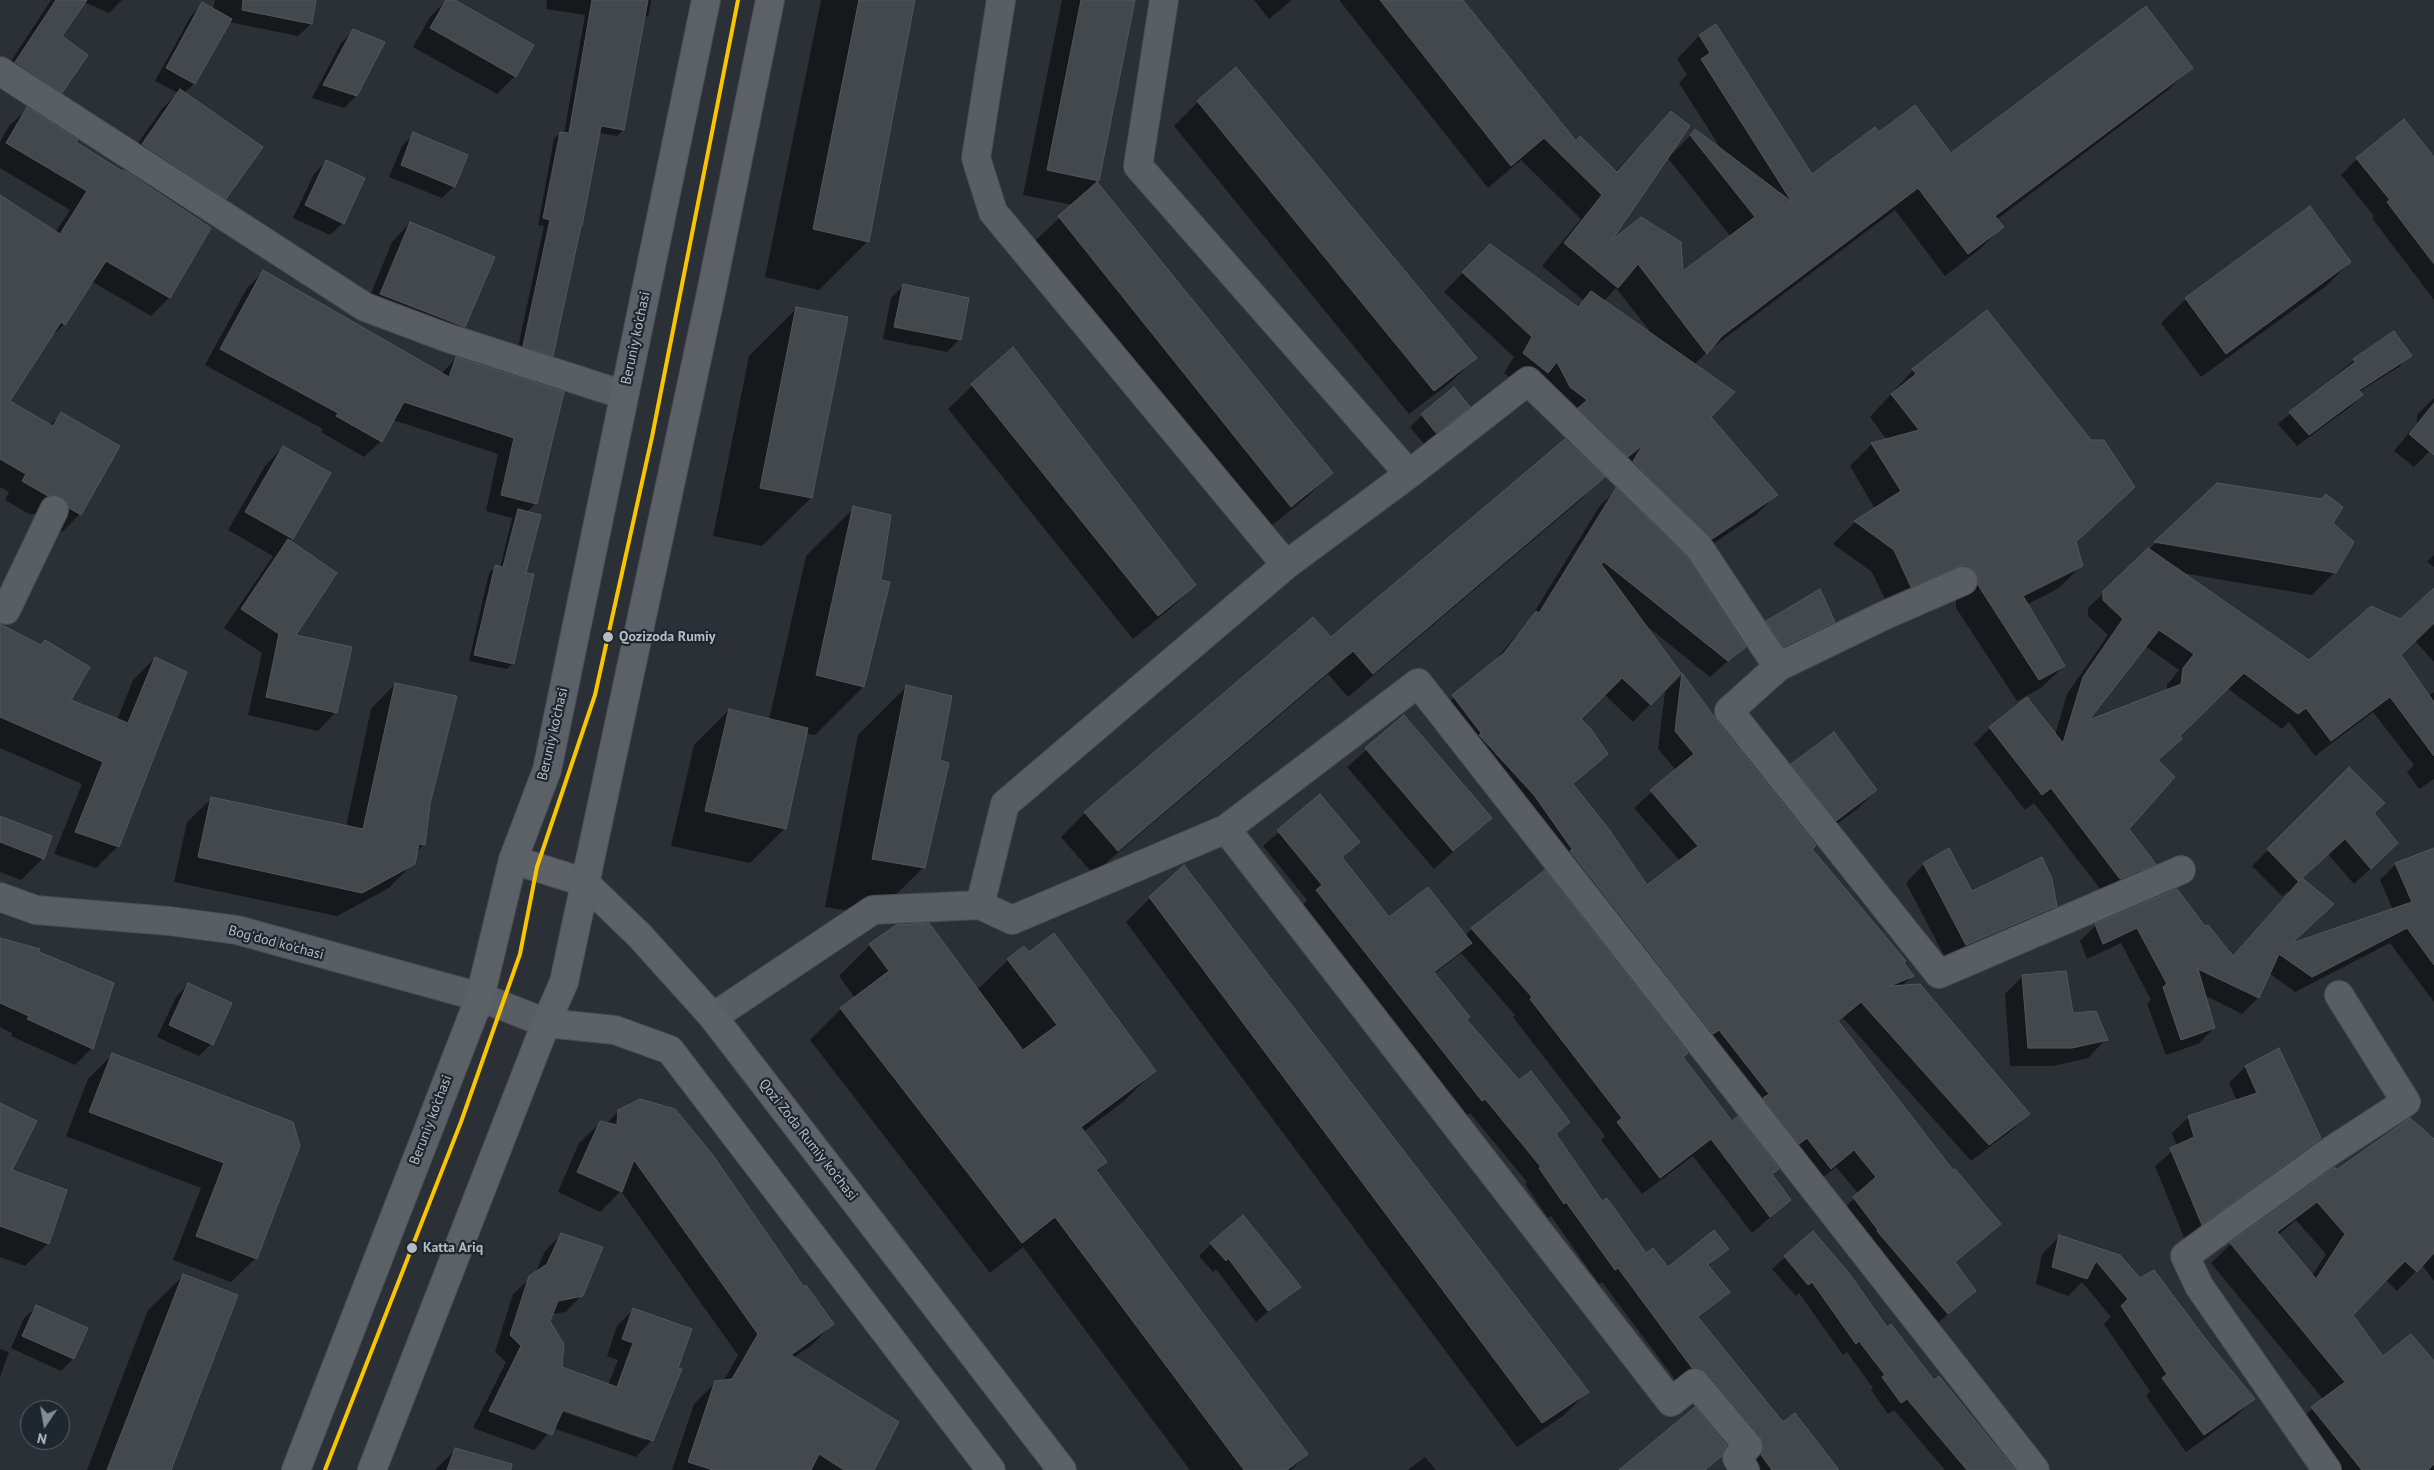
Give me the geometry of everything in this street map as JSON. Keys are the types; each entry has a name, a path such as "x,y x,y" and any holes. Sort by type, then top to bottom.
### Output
{"main road":[{"name":"Beruniy ko'chasi","path":"296,1470 480,997 513,860 547,770 706,0"},
{"path":"372,1470 546,1023 564,982 711,292 770,0"}],"street":[{"path":"1001,0 976,158 993,212 1286,565"},
{"path":"1164,0 1138,166 1409,474"},
{"path":"0,71 365,307 454,340 624,395"},
{"path":"980,905 1005,804 1286,565 1409,474 1528,381 1698,546 1778,667"},
{"path":"0,608 6,610 54,510"},
{"path":"1963,581 1883,616 1778,667 1729,711 1939,974 2181,870"},
{"path":"713,1017 873,910 980,905 1012,920 1226,829 1418,683 2034,1470"},
{"path":"1226,829 1672,1402 1695,1383 1748,1446 1737,1458 1744,1470"},
{"name":"Qozi Zoda Rumiy ko'chasi","path":"513,860 584,882 640,936 713,1017 1062,1470"},
{"name":"Bog'dod ko'chasi","path":"0,897 36,910 169,921 237,930 480,997 546,1023"},
{"path":"2327,1470 2199,1286 2185,1256 2326,1154 2406,1102 2339,995"},
{"path":"546,1023 615,1030 670,1050 991,1470"}],"building":[{"path":"56,0 87,0 62,36 88,55 62,93 15,62"},
{"path":"243,0 316,0 312,24 242,10"},
{"path":"446,0 455,0 534,45 516,77 430,28"},
{"path":"592,0 648,0 624,130 601,126 582,226 553,356 523,346 550,220 543,218 560,132 569,133"},
{"path":"859,0 915,0 869,242 813,229"},
{"path":"1081,0 1135,0 1099,181 1047,170"},
{"path":"1380,0 1463,0 1576,141 1580,136 1617,172 1671,111 1690,126 1612,240 1641,217 1681,242 1683,271 1755,217 1690,135 1695,129 1792,202 1701,59 1710,53 1699,35 1716,24 1812,174 1875,127 1879,132 1915,105 1951,153 2146,6 2193,68 1995,216 2004,227 1968,254 1918,188 1722,336 1707,354 1638,264 1618,288 1564,243 1602,195 1544,138 1511,166"},
{"path":"202,2 232,19 195,84 166,68"},
{"path":"353,29 385,42 357,96 323,85"},
{"path":"1236,67 1477,358 1434,391 1197,101"},
{"path":"180,89 263,147 226,199 142,144"},
{"path":"27,107 78,140 76,142 122,171 124,170 211,228 170,298 106,261 65,325 61,322 10,401 53,426 61,412 120,446 81,515 69,508 67,502 61,496 48,496 22,481 26,474 0,459 0,195 60,234 87,191 6,143"},
{"path":"2404,119 2434,157 2434,264 2387,202 2390,200 2356,158"},
{"path":"413,132 468,155 455,187 401,165"},
{"path":"326,160 365,178 344,224 305,205"},
{"path":"1097,182 1333,473 1291,507 1058,216"},
{"path":"2310,206 2351,262 2226,354 2185,298"},
{"path":"410,222 495,257 465,327 380,294"},
{"path":"1490,244 1578,307 1591,291 1735,392 1711,417 1778,495 1712,539 1633,461 1643,445 1628,457 1578,408 1587,400 1570,387 1557,362 1548,373 1523,353 1532,337 1462,272"},
{"path":"263,270 449,377 456,357 564,392 537,504 501,495 514,438 404,402 382,442 336,416 338,413 220,349"},
{"path":"903,284 969,298 961,340 894,327"},
{"path":"796,307 848,317 812,498 760,488"},
{"path":"1987,310 2091,440 2104,440 2135,487 2076,542 2083,566 2023,596 2065,666 2039,680 1978,585 1977,575 1973,569 1965,565 1957,567 1911,587 1894,550 1854,521 1901,491 1871,443 1919,430 1891,394 1916,374 1912,369"},
{"path":"2394,331 2412,356 2359,390 2363,395 2309,435 2289,412 2355,362 2353,359"},
{"path":"1013,347 1196,585 1158,616 971,384"},
{"path":"1454,387 1470,407 1436,433 1421,414"},
{"path":"2434,403 2434,455 2409,434"},
{"path":"1565,439 1605,477 1373,674 1353,651 1118,851 1084,812 1313,617 1331,637"},
{"path":"283,446 331,473 293,539 245,512"},
{"path":"2217,483 2321,499 2326,494 2343,507 2333,523 2354,542 2336,573 2154,542"},
{"path":"1616,488 1686,556 1746,647 1728,661 1604,562 1601,564 1681,673 1651,705 1622,678 1581,719 1591,729 1608,754 1573,784 1608,828 1647,885 1698,846 1650,790 1694,754 1675,731 1682,673 1724,730 1811,839 1816,846 1812,849 1906,961 1904,963 1914,976 1890,986 1920,984 2030,1114 1989,1145 1861,1002 1838,1021 1953,1170 1955,1169 2001,1224 1955,1262 1976,1291 1948,1314 1877,1231 1853,1197 1876,1177 1854,1150 1831,1169 1807,1138 1799,1144 1763,1098 1769,1094 1719,1030 1713,1034 1570,851 1572,849 1534,795 1479,735 1481,733 1452,695 1504,653 1536,611 1539,613"},
{"path":"853,506 891,515 881,580 890,582 864,687 816,675"},
{"path":"518,509 541,515 526,573 534,574 514,664 474,655 495,565 503,567"},
{"path":"288,539 337,573 296,635 352,647 337,713 266,697 279,634 241,609"},
{"path":"2148,548 2309,660 2371,606 2400,619 2434,588 2434,623 2401,655 2434,702 2434,756 2390,697 2331,741 2306,708 2298,714 2244,673 2180,736 2182,739 2158,760 2175,777 2129,829 2156,864 2120,879 2051,788 2042,795 1989,727 2027,697 2063,743 2083,677 2123,619 2103,600 2103,591","holes":["2159,630 2194,654 2183,668 2181,684 2089,720"]},
{"path":"1820,589 1835,622 1783,647 1766,621"},
{"path":"0,624 41,645 45,640 90,667 71,700 128,723 155,657 187,672 119,847 75,832 103,762 0,717"},
{"path":"395,683 457,696 430,804 425,845 419,844 415,864 362,893 198,857 211,797 363,829"},
{"path":"906,685 952,696 940,760 949,763 925,868 872,859"},
{"path":"729,709 808,728 786,829 705,811"},
{"path":"1404,715 1492,818 1453,851 1365,748"},
{"path":"1834,732 1877,790 1836,821 1791,764"},
{"path":"2349,767 2385,803 2374,813 2398,843 2371,869 2345,839 2302,878 2334,904 2292,943 2412,902 2395,863 2434,848 2434,965 2407,928 2312,977 2279,954 2259,998 2198,969 2215,1028 2181,1040 2163,987 2167,984 2137,928 2103,944 2095,924 2177,889 2205,926 2208,925 2233,956 2301,879 2298,881 2267,849"},
{"path":"1320,794 1360,842 1342,857 1389,917 1428,887 1472,943 1434,972 1470,1017 1467,1020 1519,1080 1531,1071 1570,1122 1556,1134 1602,1201 1607,1198 1646,1253 1653,1248 1668,1267 1714,1230 1729,1249 1708,1265 1730,1292 1698,1317 1783,1422 1795,1413 1839,1470 1772,1470 1761,1455 1763,1443 1760,1436 1707,1373 1700,1368 1692,1368 1618,1268 1615,1270 1566,1202 1564,1204 1539,1168 1541,1167 1485,1099 1482,1101 1316,890 1322,885 1277,830"},
{"path":"0,816 52,836 44,859 0,842"},
{"path":"1949,848 1972,891 2042,857 2052,879 2057,906 1966,945 1923,863"},
{"path":"1184,865 1589,1392 1542,1423 1149,897"},
{"path":"1545,870 1688,1053 1683,1057 1732,1121 1738,1116 1779,1169 1772,1174 1791,1200 1770,1217 1711,1139 1660,1178 1617,1122 1622,1118 1530,999 1532,997 1471,928"},
{"path":"929,923 1023,1050 1057,1025 1007,959 1024,946 1029,952 1054,933 1156,1071 1081,1127 1107,1162 1096,1170 1308,1454 1287,1470 1244,1470 1055,1217 1022,1243 840,1008 889,971 869,944 896,925"},
{"path":"0,938 40,949 39,952 114,983 93,1049 27,1019 29,1016 0,1003"},
{"path":"2066,971 2073,1013 2096,1011 2108,1040 2072,1048 2028,1048 2022,975"},
{"path":"188,983 232,1003 213,1045 169,1025"},
{"path":"2279,1048 2321,1138 2202,1225 2170,1148 2194,1137 2188,1116 2257,1093 2245,1066"},
{"path":"112,1053 293,1122 300,1146 257,1259 196,1236 224,1163 89,1112"},
{"path":"640,1099 675,1109 712,1154 804,1287 806,1285 834,1324 791,1355 899,1422 874,1470 844,1470 819,1454 811,1470 713,1470 688,1462 715,1381 732,1379 758,1334 634,1160 622,1192 577,1172 600,1121 617,1125 618,1110"},
{"path":"0,1103 37,1121 12,1170 67,1190 49,1244 0,1226"},
{"path":"2410,1118 2434,1139 2434,1253 2417,1272 2405,1261 2353,1315 2383,1356 2411,1334 2434,1361 2434,1464 2428,1470 2362,1470 2311,1407 2345,1382 2230,1243 2335,1167 2336,1170","holes":["2317,1202 2345,1234 2316,1279 2277,1232"]},
{"path":"1243,1215 1301,1287 1268,1311 1228,1258 1226,1261 1210,1243"},
{"path":"1813,1231 1849,1273 1887,1327 1891,1324 1934,1380 1939,1376 2015,1470 1967,1470 1907,1399 1901,1403 1882,1377 1885,1375 1859,1341 1856,1344 1812,1282 1808,1285 1784,1256"},
{"path":"561,1233 603,1247 583,1296 558,1301 550,1321 564,1344 562,1367 617,1387 633,1343 622,1339 633,1308 692,1329 678,1368 682,1369 653,1441 563,1410 552,1435 489,1411 521,1346 510,1335 529,1276 547,1264"},
{"path":"2059,1235 2120,1255 2140,1278 2154,1270 2208,1342 2255,1399 2204,1435 2162,1378 2167,1374 2121,1306 2128,1299 2096,1261 2087,1279 2052,1267"},
{"path":"183,1274 238,1295 171,1470 107,1470"},
{"path":"36,1305 88,1328 74,1359 22,1336"},
{"path":"1695,1407 1727,1446 1722,1456 1705,1470 1619,1470"},
{"path":"455,1448 512,1464 511,1470 447,1470"}],"transit line":[{"path":"325,1470 461,1122 520,954 537,867 595,695 652,437 738,0"}],"place":[{"name":"Qozizoda Rumiy","path":"608,637"},
{"name":"Katta Ariq","path":"412,1248"}]}
